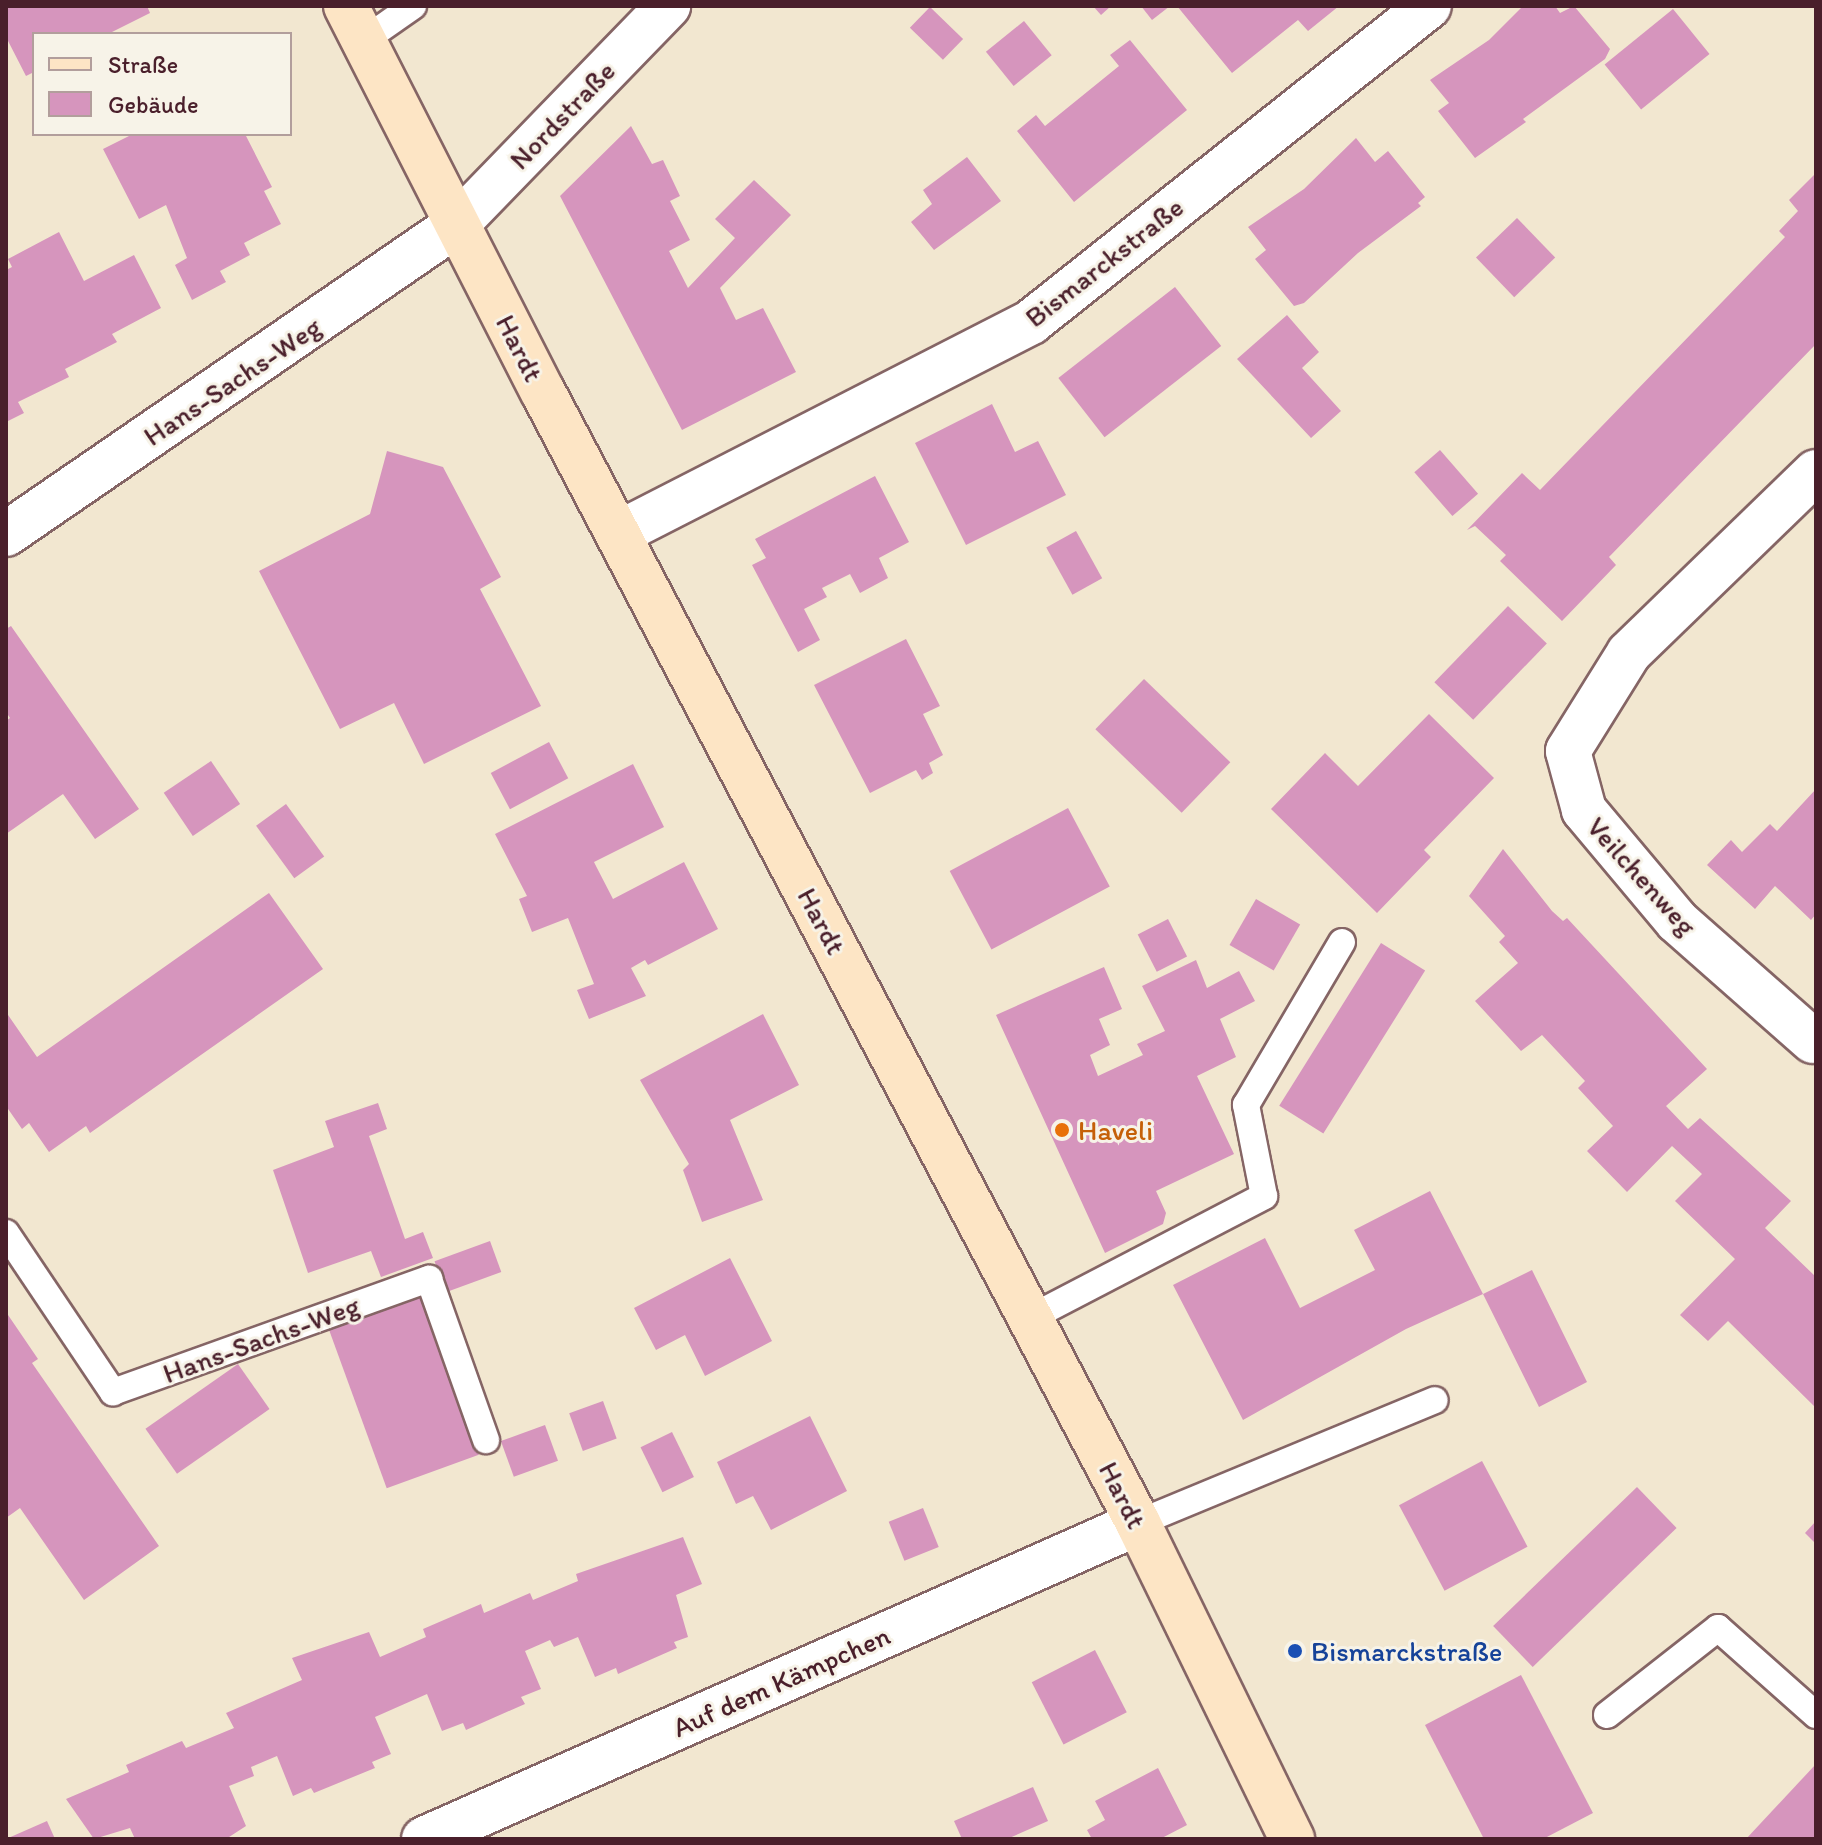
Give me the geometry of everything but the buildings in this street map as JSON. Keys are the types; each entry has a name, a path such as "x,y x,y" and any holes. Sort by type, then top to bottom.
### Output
{"main road":[{"name":"Hardt","path":"355,24 456,225 1138,1523 1292,1839"}],"street":[{"name":"Nordstraße","path":"456,225 668,6"},
{"name":"Bismarckstraße","path":"619,533 1031,322 1429,6"},
{"name":"Hans-Sachs-Weg","path":"6,534 456,225"},
{"name":"Veilchenweg","path":"1815,1042 1677,921 1584,810 1568,751 1629,653 1816,472"},
{"name":"Auf dem Kämpchen","path":"424,1839 1138,1523"}],"lane":[{"path":"355,24 413,6"},
{"path":"1030,1318 1264,1196 1246,1105 1342,942"},
{"name":"Hans-Sachs-Weg","path":"6,1233 113,1392 429,1279 486,1440"},
{"path":"1138,1523 1435,1400"},
{"path":"1607,1715 1718,1628 1816,1715"}],"place":[{"name":"Haveli","path":"1062,1130"},
{"name":"Bismarckstraße","path":"1295,1651"}]}
